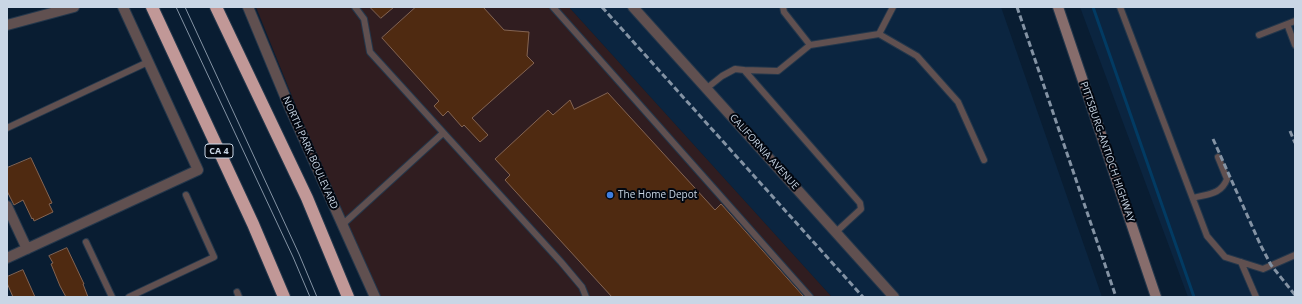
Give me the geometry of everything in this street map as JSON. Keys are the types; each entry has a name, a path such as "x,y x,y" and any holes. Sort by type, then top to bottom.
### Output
{"highway":[{"name":"CA 4","path":"152,7 253,224 284,297"},
{"path":"216,7 307,198 348,297"}],"main road":[{"name":"PITTSBURG-ANTIOCH HIGHWAY","path":"1058,7 1156,297"}],"street":[{"path":"7,25 74,7"},
{"path":"7,258 198,170 123,7"},
{"name":"NORTH PARK BOULEVARD","path":"248,7 289,106 375,297"},
{"name":"CALIFORNIA AVENUE","path":"633,7 894,297"},
{"path":"7,206 27,249"}],"lane":[{"path":"355,7 364,19 370,52 561,262 582,287 586,297"},
{"path":"553,7 810,297"},
{"path":"783,7 784,12 810,45"},
{"path":"880,34 893,7"},
{"path":"1120,7 1207,236 1225,257 1262,269 1295,255"},
{"path":"1259,35 1295,20"},
{"path":"1287,24 1295,45"},
{"path":"706,88 722,76 735,69 778,71 810,45 880,34 917,56 958,102 984,160"},
{"path":"7,128 148,62"},
{"path":"744,70 860,203 861,209 836,232"},
{"path":"342,225 443,133"},
{"path":"1193,198 1219,191 1225,185 1227,179 1218,157"},
{"path":"129,297 214,257 186,195"},
{"path":"86,242 112,297"},
{"path":"1241,262 1256,297"}],"shaded area":[{"path":"256,7 569,7 832,297 373,297"},
{"path":"569,7 1001,7 1102,297 832,297"},
{"path":"1080,7 1295,7 1295,297 1188,297"}],"building":[{"path":"370,7 394,7 381,18"},
{"path":"416,7 483,7 504,30 529,32 527,56 534,63 472,118 488,135 480,142 464,125 462,127 448,111 443,116 434,106 439,101 382,38"},
{"name":"The Home Depot","path":"608,93 715,210 721,204 804,297 612,297 505,180 510,175 495,159 548,110 553,115 570,100 574,109"},
{"path":"31,158 52,203 49,204 53,212 34,221 23,200 14,205 7,191 7,168"},
{"path":"67,248 84,284 88,297 66,297 60,286 51,264 53,263 49,256"},
{"path":"23,270 35,297 13,297 7,283 7,277"}],"waterway":[{"path":"1093,7 1194,297"}],"tram line":[{"path":"176,7 293,257 310,297"},
{"path":"185,7 299,254 317,297"}],"railway":[{"path":"602,7 863,297"},
{"path":"1017,7 1116,297"},
{"path":"1290,131 1295,143"},
{"path":"1213,139 1261,246 1271,265 1295,295"}],"place":[{"name":"The Home Depot","path":"610,195"}]}
